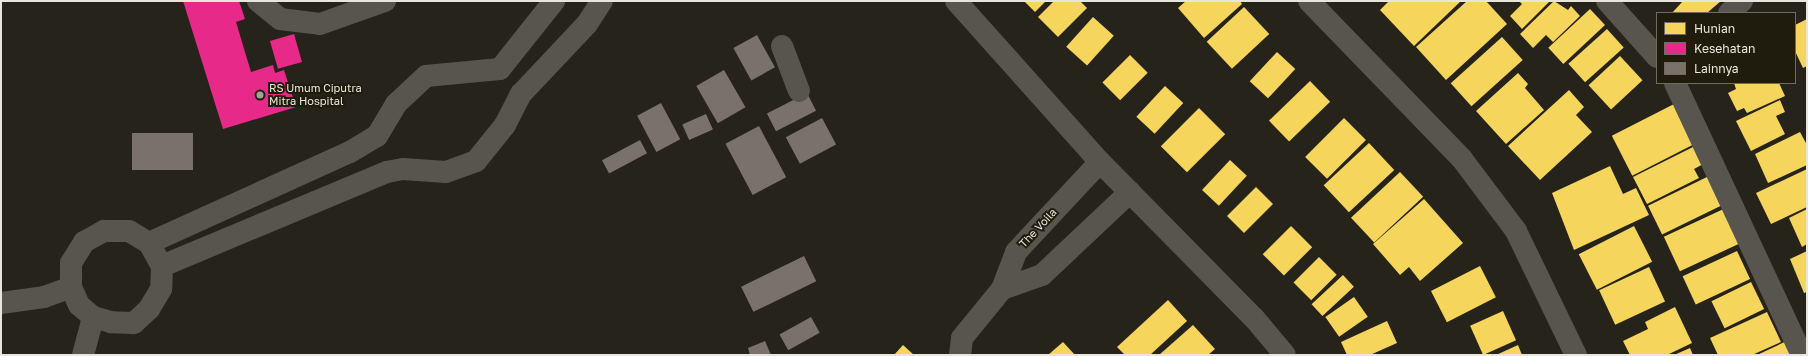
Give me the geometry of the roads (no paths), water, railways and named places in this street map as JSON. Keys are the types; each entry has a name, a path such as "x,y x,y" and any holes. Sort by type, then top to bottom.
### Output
{"street":[{"path":"258,1 280,19 320,24 385,1"},
{"path":"149,243 350,152 377,136 396,104 426,76 500,69 554,1"},
{"path":"162,266 366,180 403,169 446,172 476,161 505,125 521,94 587,24 602,1"},
{"path":"956,1 1100,162 1254,318 1285,355"},
{"path":"1607,1 1656,56"},
{"path":"1730,12 1742,1"},
{"path":"1318,4 1341,38 1462,159 1516,231 1576,355"},
{"path":"782,46 799,91"},
{"path":"1675,84 1802,355"},
{"path":"350,152 366,180"},
{"name":"The Voila","path":"1002,289 1016,252 1100,162"},
{"path":"960,355 962,338 1002,289 1042,275 1130,192"},
{"path":"104,231 129,231 149,243 162,266 161,289 150,309 134,323 111,322 94,317 79,305 71,287 71,263 84,242 104,231"},
{"path":"1,303 44,296 71,287"},
{"path":"83,355 94,317"}],"place":[{"name":"RS Umum Ciputra Mitra Hospital","path":"260,95"}]}
